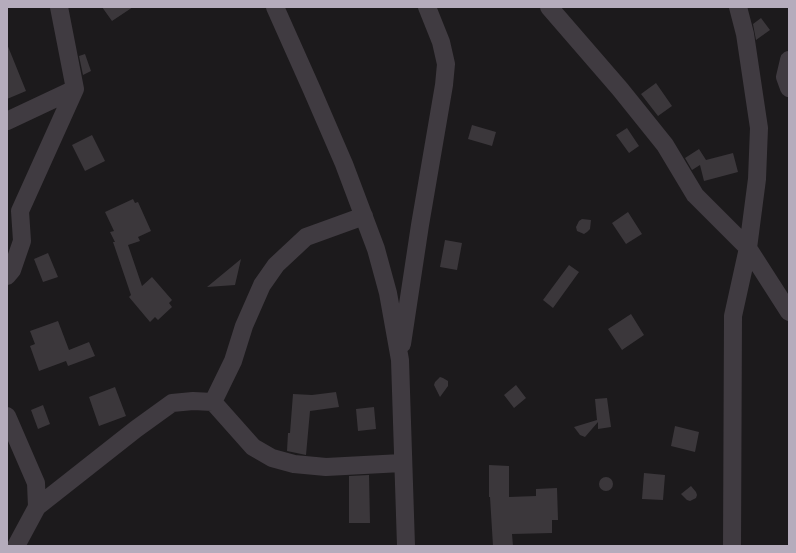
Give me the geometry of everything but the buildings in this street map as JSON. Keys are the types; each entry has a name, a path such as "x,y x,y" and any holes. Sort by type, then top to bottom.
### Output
{"street":[{"path":"7,276 12,270 22,241 20,211 75,89 59,7"},
{"path":"275,7 318,103 364,216 376,249 388,293 400,360 402,464 406,546"},
{"path":"400,360 420,225 444,85 446,64 441,42 426,7"},
{"path":"549,7 620,89 665,145 695,195 748,248 789,312"},
{"path":"732,546 733,316 748,248 757,179 759,128 745,34 738,7"},
{"path":"789,60 785,77 789,88"},
{"path":"7,121 75,89"},
{"path":"213,402 233,361 244,326 259,292 276,265 306,237 364,216"},
{"path":"16,546 36,507 136,429 172,403 193,401 213,402 253,447 272,458 294,464 326,467 402,464"},
{"path":"7,416 36,483 36,507"}]}
